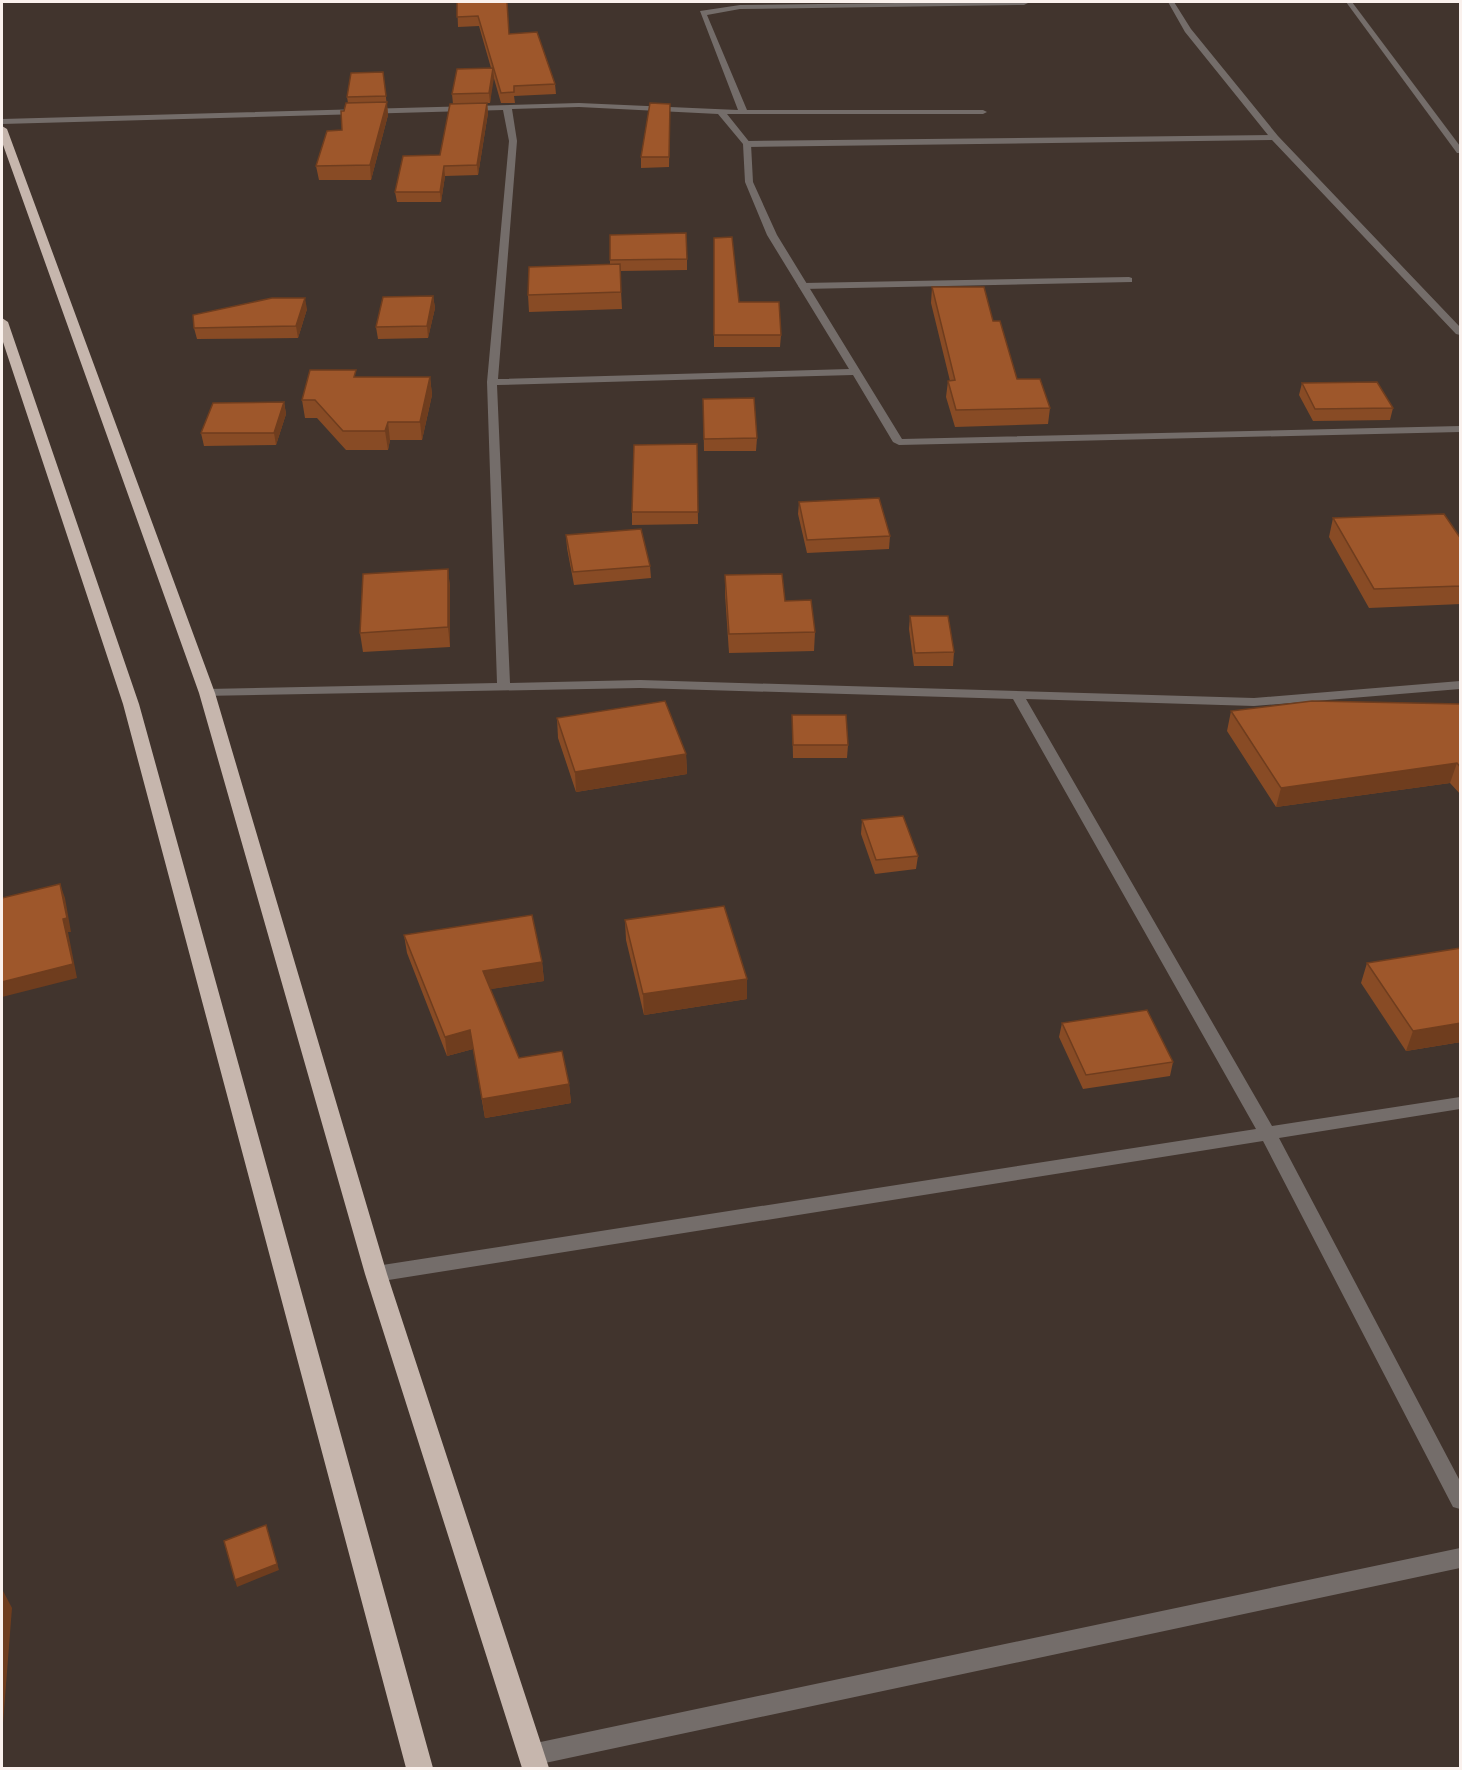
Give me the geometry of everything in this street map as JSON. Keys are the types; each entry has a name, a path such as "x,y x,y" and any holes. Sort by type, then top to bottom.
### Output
{"highway":[{"path":"2,129 207,693 376,1275 534,1762"},
{"path":"2,322 131,704 420,1768"}],"street":[{"path":"1171,2 1188,30 1275,138 1461,332"},
{"path":"1349,2 1461,151"},
{"path":"743,111 703,13 740,7 1024,3"},
{"path":"2,122 579,105 720,112 983,112"},
{"path":"504,687 492,382 513,141 507,107"},
{"path":"720,112 747,144 749,182 772,235 899,442 1461,429"},
{"path":"747,144 1275,138"},
{"path":"803,286 1129,280"},
{"path":"492,382 856,372"},
{"path":"207,693 640,684 1254,702 1461,685"},
{"path":"1017,695 1268,1134 1461,1500"},
{"path":"376,1275 1461,1103"},
{"path":"534,1762 1461,1558"}],"building":[{"path":"457,2 507,2 509,34 537,32 555,84 514,86 514,92 501,93 478,16 457,17"},
{"path":"493,68 489,93 452,94 457,69"},
{"path":"383,72 386,96 347,97 351,73"},
{"path":"387,102 370,165 316,166 327,131 342,130 341,111 344,111 346,103"},
{"path":"487,103 477,165 444,166 440,192 395,192 403,156 440,155 450,104"},
{"path":"650,103 670,104 669,157 641,157"},
{"path":"686,233 687,259 610,260 610,235"},
{"path":"732,237 739,302 779,302 781,335 714,335 714,238"},
{"path":"620,264 621,292 528,295 529,267"},
{"path":"932,287 984,287 993,321 1000,321 1017,379 1040,379 1050,408 956,410 948,381 955,380"},
{"path":"433,296 427,326 376,327 383,297"},
{"path":"272,298 305,298 296,326 194,328 193,315"},
{"path":"310,370 356,370 354,377 430,377 420,422 388,422 385,431 343,431 315,400 302,400"},
{"path":"1377,382 1393,408 1315,409 1302,383"},
{"path":"754,398 757,438 704,439 703,399"},
{"path":"284,402 274,433 201,433 213,403"},
{"path":"697,444 698,512 632,512 634,445"},
{"path":"879,498 890,536 807,540 799,502"},
{"path":"1444,514 1461,539 1461,586 1374,589 1333,518"},
{"path":"641,529 650,566 573,572 566,535"},
{"path":"448,569 448,627 360,633 363,574"},
{"path":"782,574 785,601 811,600 815,632 729,634 725,575"},
{"path":"910,616 948,616 954,652 915,653"},
{"path":"665,701 686,754 575,772 557,718"},
{"path":"1312,701 1461,704 1461,768 1457,763 1281,788 1231,711"},
{"path":"792,715 846,715 848,745 793,745"},
{"path":"903,816 918,856 876,860 862,820"},
{"path":"60,884 67,918 63,919 73,964 2,982 2,898"},
{"path":"724,906 747,979 643,994 625,920"},
{"path":"532,915 542,962 483,971 519,1058 562,1051 569,1084 482,1099 470,1030 445,1037 404,935"},
{"path":"1461,948 1461,1023 1413,1031 1367,963"},
{"path":"1147,1010 1173,1062 1086,1075 1062,1023"},
{"path":"266,1525 277,1564 235,1580 224,1541"}]}
